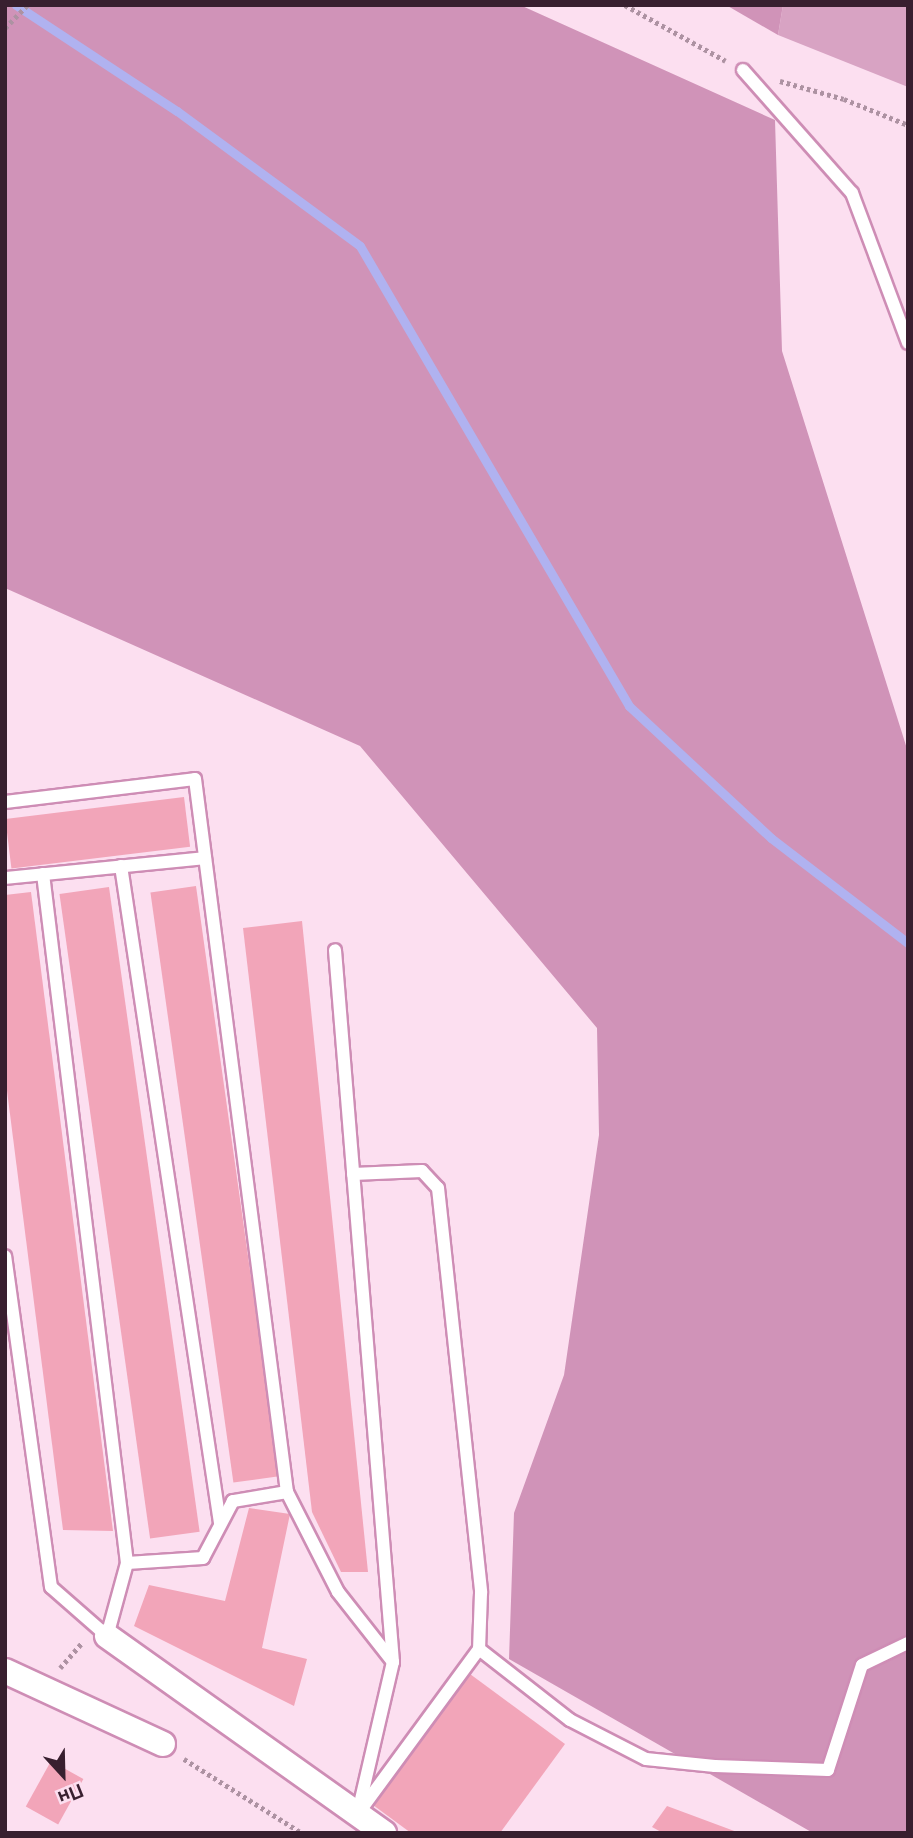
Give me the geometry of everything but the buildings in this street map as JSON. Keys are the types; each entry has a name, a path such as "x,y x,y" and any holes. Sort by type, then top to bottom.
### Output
{"street":[{"path":"102,1631 384,1833"},
{"path":"5,1671 163,1744"}],"lane":[{"path":"743,70 852,193 908,343"},
{"path":"5,802 194,779 287,1492 338,1592 393,1661"},
{"path":"5,878 205,858"},
{"path":"121,866 220,1523"},
{"path":"5,1255 51,1587 102,1631 127,1563 43,874"},
{"path":"335,950 393,1661 358,1814"},
{"path":"353,1174 422,1171 438,1188 481,1593 479,1649 358,1814"},
{"path":"127,1563 203,1558 233,1501 287,1492"},
{"path":"479,1649 570,1720 646,1759 715,1766 828,1769 862,1665 908,1643"}],"path":[{"path":"5,28 27,5"},
{"path":"43,1688 102,1631"},
{"path":"163,1744 302,1833"}],"shaded area":[{"path":"5,5 520,5 775,120 782,351 908,752 908,1833 813,1833 509,1659 514,1513 564,1375 599,1135 597,1028 360,746 5,588"},
{"path":"726,5 783,5 778,35"},
{"path":"783,5 908,5 908,87 778,35"}],"waterway":[{"path":"16,5 177,111 360,246 629,706 771,838 908,943"}]}
